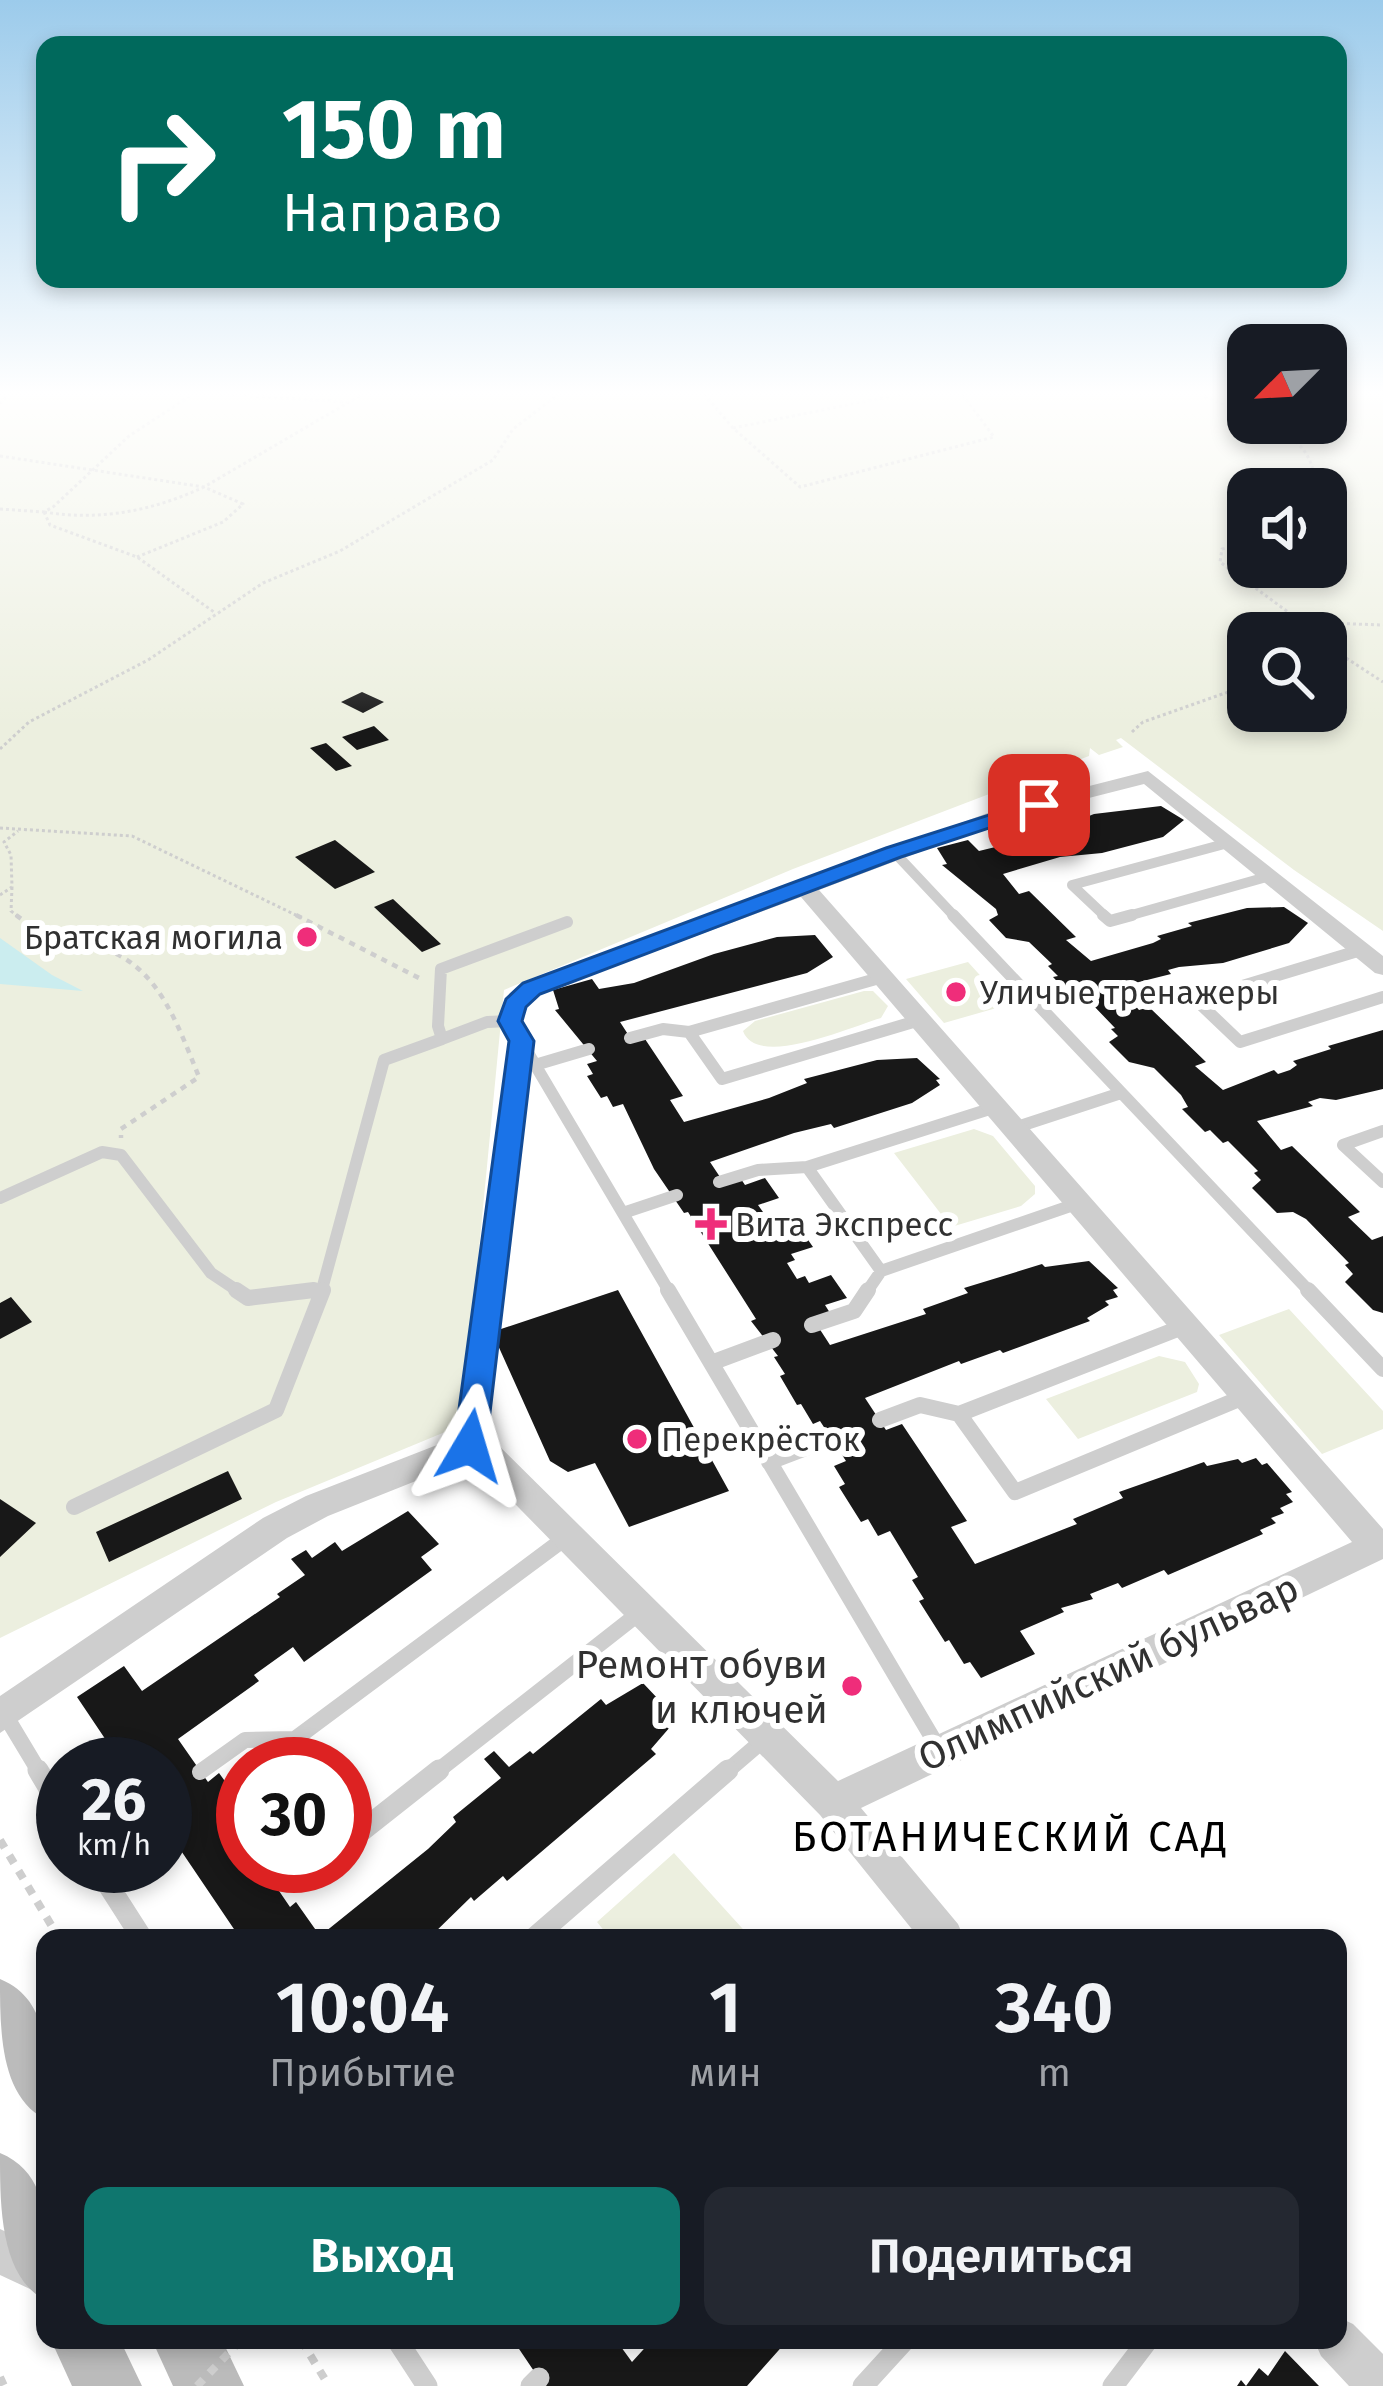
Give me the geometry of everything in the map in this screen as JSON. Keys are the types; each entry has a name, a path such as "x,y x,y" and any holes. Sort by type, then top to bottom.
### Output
{"main road":[{"path":"0,2008 36,2073"},
{"path":"0,2184 36,2254"},
{"path":"89,2349 108,2386"},
{"path":"190,2349 210,2386"}],"street":[{"path":"470,1446 516,1031 515,1005 532,988 1003,814 1148,777 1383,968"},
{"path":"805,887 1379,1545"},
{"path":"2,1714 275,1528 317,1505 470,1446 484,1450 832,1802 928,1929"},
{"name":"Олимпийский бульвар","path":"832,1802 1379,1545"},
{"path":"0,2251 36,2267"},
{"path":"1346,2349 1382,2386"}],"lane":[{"path":"1228,842 1072,885 1110,921 1270,876"},
{"path":"893,852 1383,1369"},
{"path":"442,1039 437,987 441,969 567,922"},
{"path":"1361,950 1196,1000 1240,1042 1383,997"},
{"path":"630,1037 663,1029 689,1032 883,977"},
{"path":"689,1032 722,1079 920,1020"},
{"path":"74,1507 277,1410 323,1289 359,1136 384,1060 488,1022 516,1031 939,1749"},
{"path":"535,1065 589,1049"},
{"path":"719,1182 758,1169 807,1167 1121,1093"},
{"path":"1383,1131 1343,1145 1383,1182"},
{"path":"0,1198 102,1152 121,1155 211,1273 248,1298 323,1289"},
{"path":"807,1167 881,1271"},
{"path":"622,1213 677,1195"},
{"path":"812,1325 854,1311 881,1271 1079,1203"},
{"path":"880,1420 920,1405 959,1414 1185,1326"},
{"path":"711,1364 773,1340"},
{"path":"959,1414 1015,1492 1246,1396"},
{"path":"769,1462 832,1438"},
{"path":"298,1737 568,1536"},
{"path":"372,1822 643,1610"},
{"path":"2,1714 36,1769"},
{"path":"544,1929 768,1736"},
{"path":"200,1772 216,1761"},
{"path":"113,1893 136,1929"},
{"path":"404,2349 427,2386"},
{"path":"863,2386 897,2349"},
{"path":"1113,2386 1141,2349"}],"path":[{"path":"44,512 54,505"},
{"path":"0,509 105,517 154,505"},
{"path":"137,557 223,522 242,505"},
{"path":"0,749 29,722 148,660 263,583 340,551 417,505"},
{"path":"44,512 50,526 137,557 214,612"},
{"path":"1246,588 1283,612"},
{"path":"1347,624 1383,625"},
{"path":"1347,659 1383,682"},
{"path":"1132,732 1143,722 1227,692"},
{"path":"0,828 132,836 169,850 437,987"},
{"path":"18,831 4,842 11,855 11,911 44,939 110,950 164,994 199,1077 121,1129 121,1155"},
{"path":"0,896 12,887"},
{"path":"0,1840 54,1929"},
{"path":"197,2386 233,2349"},
{"path":"306,2349 328,2386"},
{"path":"0,2377 4,2386"}],"green space":[{"path":"0,505 1227,505 1227,588 1347,588 1347,505 1383,505 1383,931 1294,870 1121,738 1116,740 1123,747 1099,755 1090,748 1089,756 793,869 504,990 462,1425 276,1502 0,1638"},
{"name":"Уличые тренажеры","path":"968,962 1007,1005 944,1023 906,979"},
{"path":"873,991 888,1006 881,1018 785,1046 752,1042 743,1031 755,1021"},
{"path":"974,1129 993,1136 1035,1186 1035,1194 1021,1206 951,1227 894,1153"},
{"path":"1289,1309 1383,1411 1383,1429 1322,1454 1219,1335"},
{"path":"1159,1356 1185,1362 1199,1384 1197,1392 1078,1439 1046,1399"},
{"path":"674,1853 743,1929 603,1929 597,1922"}],"water":[{"path":"0,938 52,975 83,991 0,984"}],"building":[{"path":"362,692 384,702 363,713 341,702"},
{"path":"374,726 389,740 357,750 342,737"},
{"path":"326,743 352,766 336,771 310,748"},
{"path":"1161,806 1184,820 1163,837 1102,853 1060,857 1003,874 1019,894 1029,891 1076,937 1066,940 1091,961 1153,943 1161,939 1157,936 1192,926 1188,923 1247,908 1284,907 1308,923 1289,943 1223,963 1179,967 1168,970 1171,974 1119,987 1139,1010 1149,1007 1206,1062 1195,1066 1223,1090 1274,1070 1278,1074 1290,1070 1297,1065 1293,1061 1383,1030 1383,1089 1336,1100 1320,1098 1308,1102 1313,1106 1257,1121 1281,1150 1292,1146 1360,1212 1348,1217 1372,1240 1383,1236 1383,1313 1373,1310 1345,1282 1353,1274 1345,1265 1349,1263 1306,1219 1293,1212 1277,1213 1252,1188 1261,1180 1254,1173 1258,1171 1228,1141 1223,1143 1210,1130 1205,1132 1182,1109 1188,1107 1181,1095 1154,1068 1129,1062 1109,1042 1118,1036 1111,1029 1115,1028 1091,1003 1070,995 1053,977 1058,976 1048,966 1052,964 1029,942 1006,938 989,920 998,915 996,909 942,865 947,864 937,848 968,840 979,851 1037,837 1094,814"},
{"path":"335,840 375,872 335,889 295,857"},
{"path":"393,899 441,944 422,952 374,907"},
{"path":"815,935 833,957 807,973 620,1022 633,1042 645,1039 683,1096 670,1100 684,1122 769,1098 807,1083 804,1079 877,1060 917,1058 940,1079 936,1080 940,1085 912,1103 834,1128 831,1124 794,1133 710,1162 720,1177 741,1179 745,1185 765,1178 779,1198 758,1205 763,1212 755,1214 765,1228 773,1225 777,1231 797,1224 813,1247 791,1254 795,1260 787,1263 797,1279 805,1276 809,1283 831,1275 847,1298 825,1305 830,1313 819,1328 830,1345 926,1314 923,1309 968,1293 964,1288 1042,1264 1089,1261 1118,1288 1113,1290 1118,1297 1105,1301 1109,1305 1087,1318 1090,1321 1003,1353 959,1361 865,1398 886,1430 902,1424 967,1521 951,1527 975,1564 1077,1524 1073,1519 1123,1498 1119,1492 1204,1462 1207,1466 1256,1458 1262,1465 1267,1463 1292,1492 1286,1494 1293,1502 1280,1508 1284,1513 1271,1518 1276,1523 1260,1530 1263,1534 1168,1575 1164,1570 1122,1588 1118,1583 1090,1594 1093,1599 1061,1608 1064,1612 1020,1631 1035,1654 981,1678 970,1662 964,1664 949,1640 945,1642 919,1601 924,1599 912,1580 918,1577 890,1531 878,1536 868,1519 861,1522 839,1487 845,1484 834,1466 846,1461 820,1421 813,1424 801,1404 797,1405 780,1376 785,1374 774,1357 778,1356 751,1321 756,1319 688,1212 684,1213 654,1169 623,1104 613,1107 607,1096 601,1098 587,1076 593,1074 587,1064 597,1061 555,1010 559,1009 553,990 592,979 599,989 634,983 777,937"},
{"path":"618,1290 729,1491 629,1527 595,1463 568,1472 550,1461 492,1332"},
{"path":"11,1297 32,1322 0,1339 0,1303"},
{"path":"228,1471 242,1499 109,1562 96,1532"},
{"path":"0,1499 36,1523 0,1557"},
{"path":"408,1511 439,1544 421,1557 432,1570 304,1662 293,1647 254,1675 259,1681 181,1737 104,1737 77,1697 124,1666 142,1691 305,1575 291,1559 306,1550 312,1558 335,1542 342,1551"},
{"path":"643,1683 677,1719 651,1749 656,1754 507,1881 503,1876 474,1901 471,1897 438,1929 329,1929 428,1849 456,1822 453,1817 501,1778 484,1759 494,1751 509,1767 530,1751 533,1754 601,1699 606,1705"},
{"path":"192,1759 208,1782 216,1775 216,1893 280,1893 290,1907 296,1902 315,1929 234,1929 192,1867"},
{"path":"519,2349 623,2349 632,2362 644,2349 780,2349 747,2386 544,2386"},
{"path":"1285,2351 1319,2386 1246,2386 1259,2368 1268,2376"}],"place":[{"name":"Братская могила","path":"307,937"},
{"name":"Уличые тренажеры","path":"956,992"},
{"name":"Вита Экспресс","path":"711,1224"},
{"name":"Перекрёсток","path":"637,1439"},
{"name":"Ремонт обуви и ключей","path":"852,1686"}],"district":[{"name":"БОТАНИЧЕСКИЙ САД","path":"1011,1836"}],"route":[{"path":"470,1446 521,1041 510,1021 515,1005 532,988 893,852 1039,805"}]}
